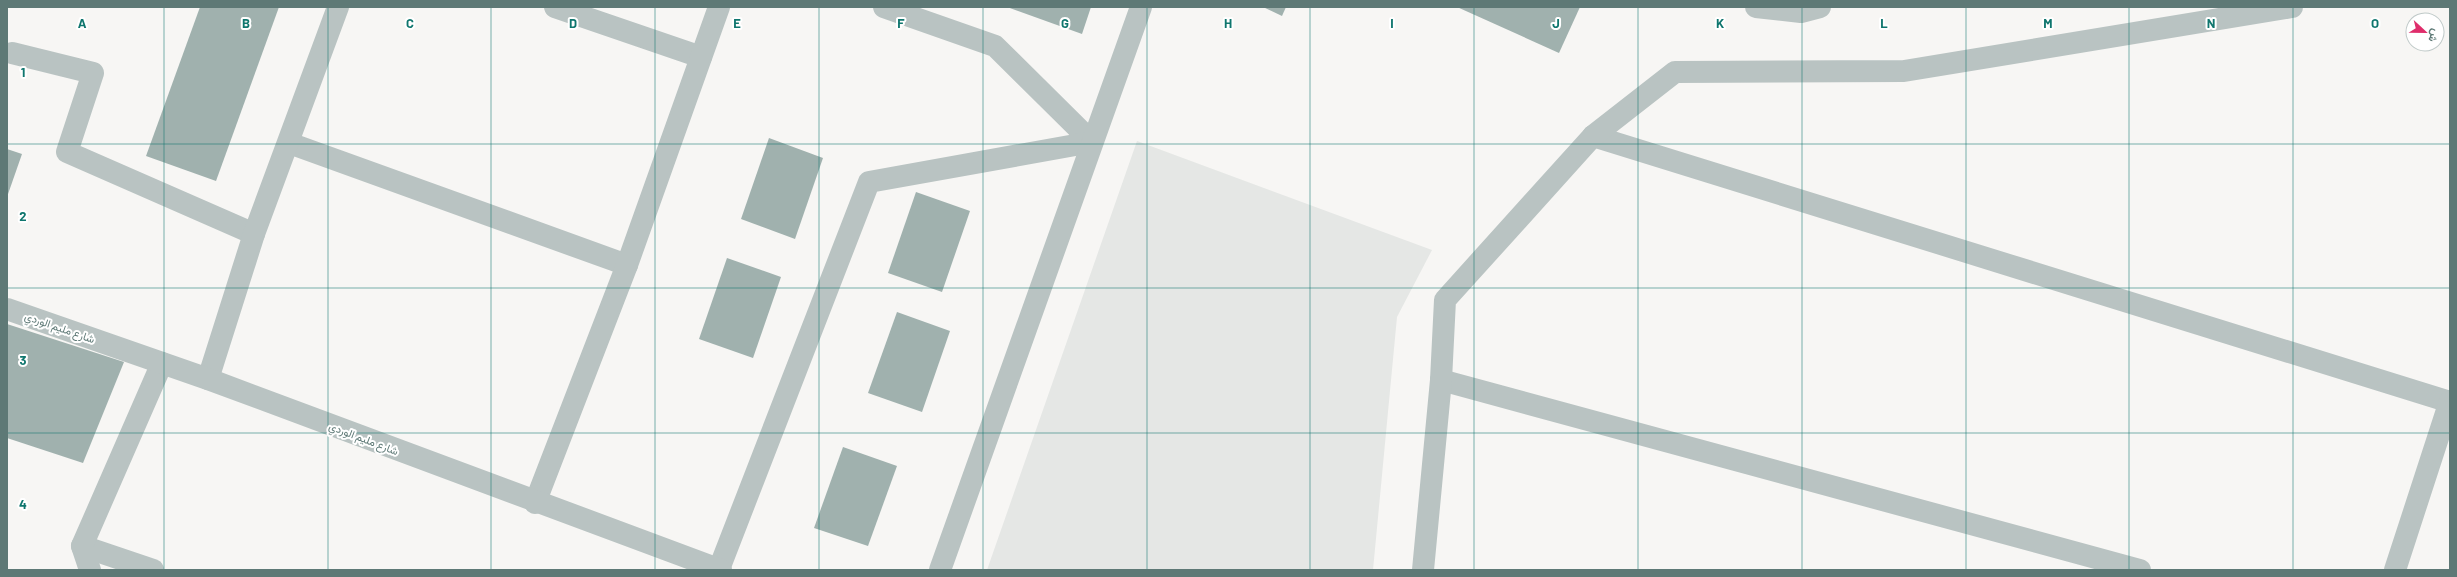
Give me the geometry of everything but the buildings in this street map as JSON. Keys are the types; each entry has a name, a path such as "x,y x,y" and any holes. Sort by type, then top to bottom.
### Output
{"street":[{"path":"208,380 254,234 338,7"},
{"path":"555,7 701,57"},
{"path":"536,503 627,265 719,7"},
{"path":"884,7 995,46 1092,142"},
{"path":"940,570 1141,7"},
{"path":"1756,7 1802,12 1820,7"},
{"path":"1423,570 1441,380 1444,300 1593,136 1675,72 1904,71 2292,7"},
{"path":"12,52 93,72 67,152 254,234"},
{"path":"1593,136 2450,402 2395,570"},
{"path":"720,570 869,182 1092,142"},
{"path":"288,143 627,265"},
{"name":"شارع مليم الوردي","path":"7,309 162,363 720,570"},
{"path":"90,570 82,546 162,363"},
{"path":"1441,380 2140,570"},
{"path":"82,546 153,570"}],"shaded area":[{"path":"1137,141 1432,250 1397,317 1373,570 987,570"}]}
